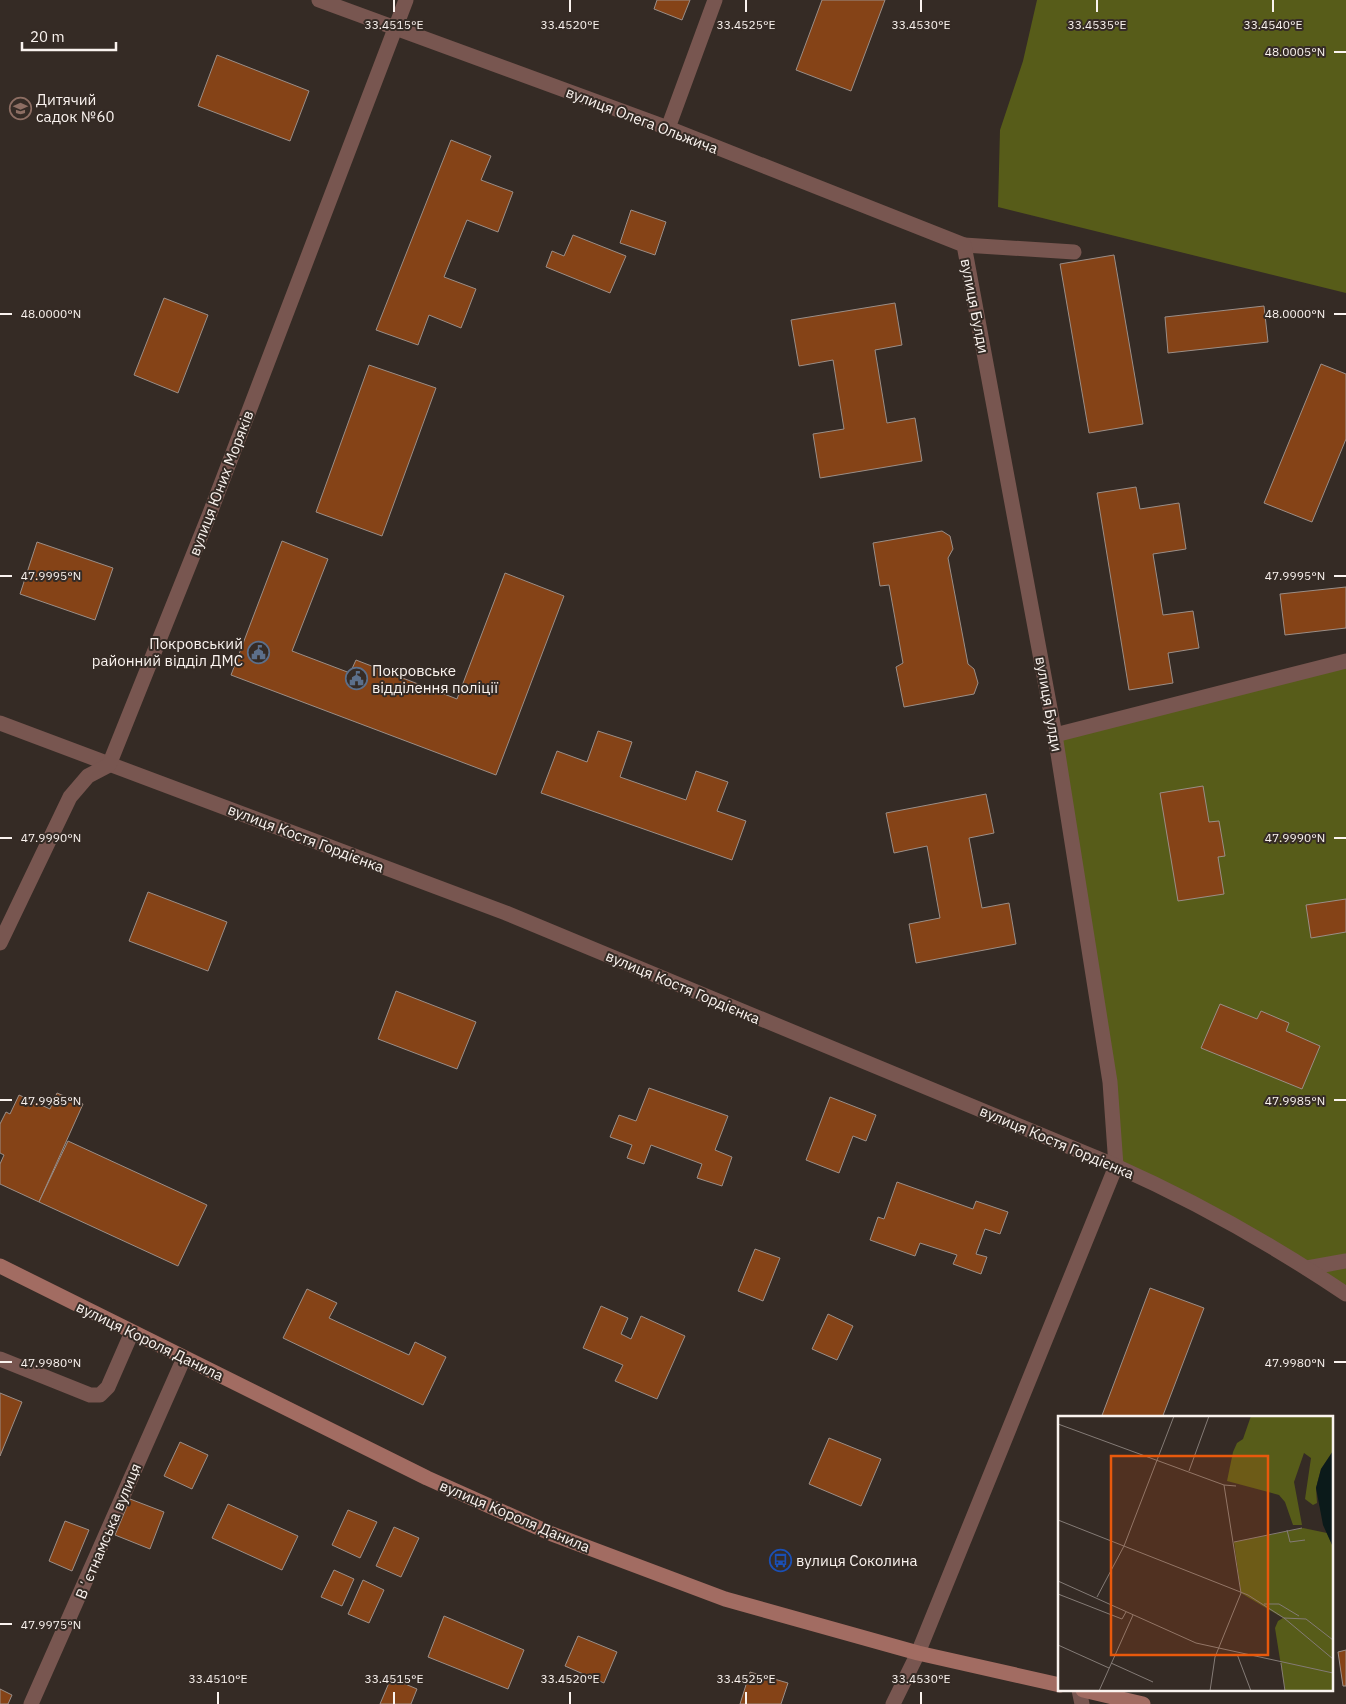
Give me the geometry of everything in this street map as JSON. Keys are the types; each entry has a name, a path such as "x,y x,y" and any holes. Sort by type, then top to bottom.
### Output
{"main road":[{"name":"вулиця Короля Данила","path":"0,1266 427,1478 552,1534 725,1599 918,1653 1058,1685"},
{"path":"1090,1692 1143,1704"}],"street":[{"name":"вулиця Олега Ольжича","path":"319,0 668,128 964,245 1074,252"},
{"name":"вулиця Юних Моряків","path":"110,765 214,503 406,0"},
{"path":"668,128 714,0"},
{"name":"вулиця Булди","path":"964,245 1055,735 1110,1082 1116,1166"},
{"path":"1055,735 1346,661"},
{"name":"вулиця Костя Гордієнка","path":"0,723 506,913 1116,1166 1180,1195 1307,1268 1346,1294"},
{"path":"0,943 70,797 88,776 110,765"},
{"path":"893,1704 918,1653 1116,1166"},
{"path":"1307,1268 1346,1261"},
{"path":"0,1359 90,1395 100,1395 108,1387 132,1332"},
{"name":"Вʼєтнамська вулиця","path":"32,1704 184,1358"}],"green space":[{"path":"1037,0 1346,0 1346,293 998,207 1000,130 1023,61"},
{"path":"1346,661 1346,1294 1116,1166 1055,735"}],"building":[{"path":"657,0 690,0 682,20 654,9"},
{"path":"822,0 885,0 851,91 796,70"},
{"path":"217,55 309,91 290,141 198,106"},
{"path":"451,140 491,156 481,180 513,192 498,232 467,220 444,277 476,289 461,328 429,315 418,345 376,330"},
{"path":"631,210 666,222 655,255 620,243"},
{"path":"573,235 626,256 610,293 546,267 552,251 564,256"},
{"path":"1114,255 1143,424 1089,433 1060,264"},
{"path":"164,298 208,315 178,393 134,375"},
{"path":"895,303 902,345 875,350 887,423 915,418 922,461 820,478 813,434 844,429 833,360 799,366 791,320"},
{"path":"1264,306 1268,342 1168,353 1165,317"},
{"path":"1321,364 1346,374 1346,439 1312,522 1264,503"},
{"path":"369,365 436,388 382,536 316,512"},
{"path":"1136,487 1140,509 1179,503 1186,549 1153,554 1163,615 1193,611 1199,648 1168,653 1173,683 1129,690 1097,493"},
{"path":"942,531 950,536 953,549 948,558 968,664 974,669 978,683 974,694 904,707 896,667 903,663 889,585 880,586 873,543"},
{"path":"282,541 328,559 292,651 350,673 356,660 457,699 505,573 564,596 496,775 231,675"},
{"path":"37,542 113,568 95,620 20,594"},
{"path":"1346,587 1346,628 1285,635 1280,594"},
{"path":"598,731 632,742 620,777 686,800 696,771 728,782 717,811 746,821 732,860 541,793 557,751 587,762"},
{"path":"1203,786 1209,822 1219,821 1225,856 1218,857 1224,894 1178,901 1160,793"},
{"path":"986,794 994,833 969,838 982,908 1009,903 1016,944 916,963 909,924 940,918 927,846 894,853 886,813"},
{"path":"148,892 227,922 208,971 129,941"},
{"path":"1346,899 1346,932 1311,938 1306,905"},
{"path":"396,991 476,1022 457,1069 378,1039"},
{"path":"1220,1004 1257,1019 1261,1011 1289,1023 1286,1031 1320,1046 1302,1089 1201,1048"},
{"path":"649,1088 728,1116 715,1150 732,1157 722,1186 697,1178 702,1164 651,1145 644,1164 627,1158 632,1145 610,1137 619,1115 636,1121"},
{"path":"57,1093 83,1104 39,1202 0,1184 0,1164 4,1155 0,1153 0,1124 6,1112 10,1114 19,1095 50,1109"},
{"path":"830,1097 876,1115 866,1141 853,1136 839,1173 806,1160"},
{"path":"68,1141 207,1205 178,1266 39,1202"},
{"path":"897,1182 973,1209 976,1201 1008,1212 1000,1234 985,1229 976,1254 987,1257 981,1274 953,1264 957,1255 920,1243 915,1256 870,1240 878,1217 884,1219"},
{"path":"755,1249 780,1258 763,1301 738,1291"},
{"path":"1150,1288 1204,1308 1163,1416 1102,1416"},
{"path":"307,1289 337,1303 329,1318 409,1355 415,1342 446,1357 423,1405 283,1338"},
{"path":"601,1306 628,1318 621,1334 631,1339 641,1316 685,1336 657,1399 615,1381 623,1365 583,1348"},
{"path":"828,1314 853,1326 837,1360 812,1349"},
{"path":"0,1393 22,1402 0,1456"},
{"path":"829,1438 881,1459 861,1506 809,1484"},
{"path":"180,1442 208,1455 192,1489 164,1476"},
{"path":"130,1499 164,1512 150,1549 115,1535"},
{"path":"228,1504 298,1536 282,1570 212,1538"},
{"path":"348,1510 377,1522 360,1558 332,1545"},
{"path":"65,1521 89,1530 72,1571 49,1561"},
{"path":"394,1527 419,1538 401,1577 376,1566"},
{"path":"334,1570 354,1579 342,1606 321,1597"},
{"path":"363,1580 384,1590 369,1623 348,1614"},
{"path":"444,1616 524,1650 508,1689 428,1657"},
{"path":"578,1636 617,1652 604,1683 565,1666"},
{"path":"1346,1650 1346,1686 1343,1686 1338,1652"},
{"path":"750,1672 788,1683 781,1704 740,1704"},
{"path":"391,1678 417,1689 411,1704 380,1704"},
{"path":"0,1689 12,1695 8,1704 0,1704"}],"place":[{"name":"Дитячий садок №60","path":"20,108"},
{"name":"Покровський районний відділ ДМС","path":"259,652"},
{"name":"Покровське відділення поліції","path":"356,679"},
{"name":"вулиця Соколина","path":"780,1560"}]}
